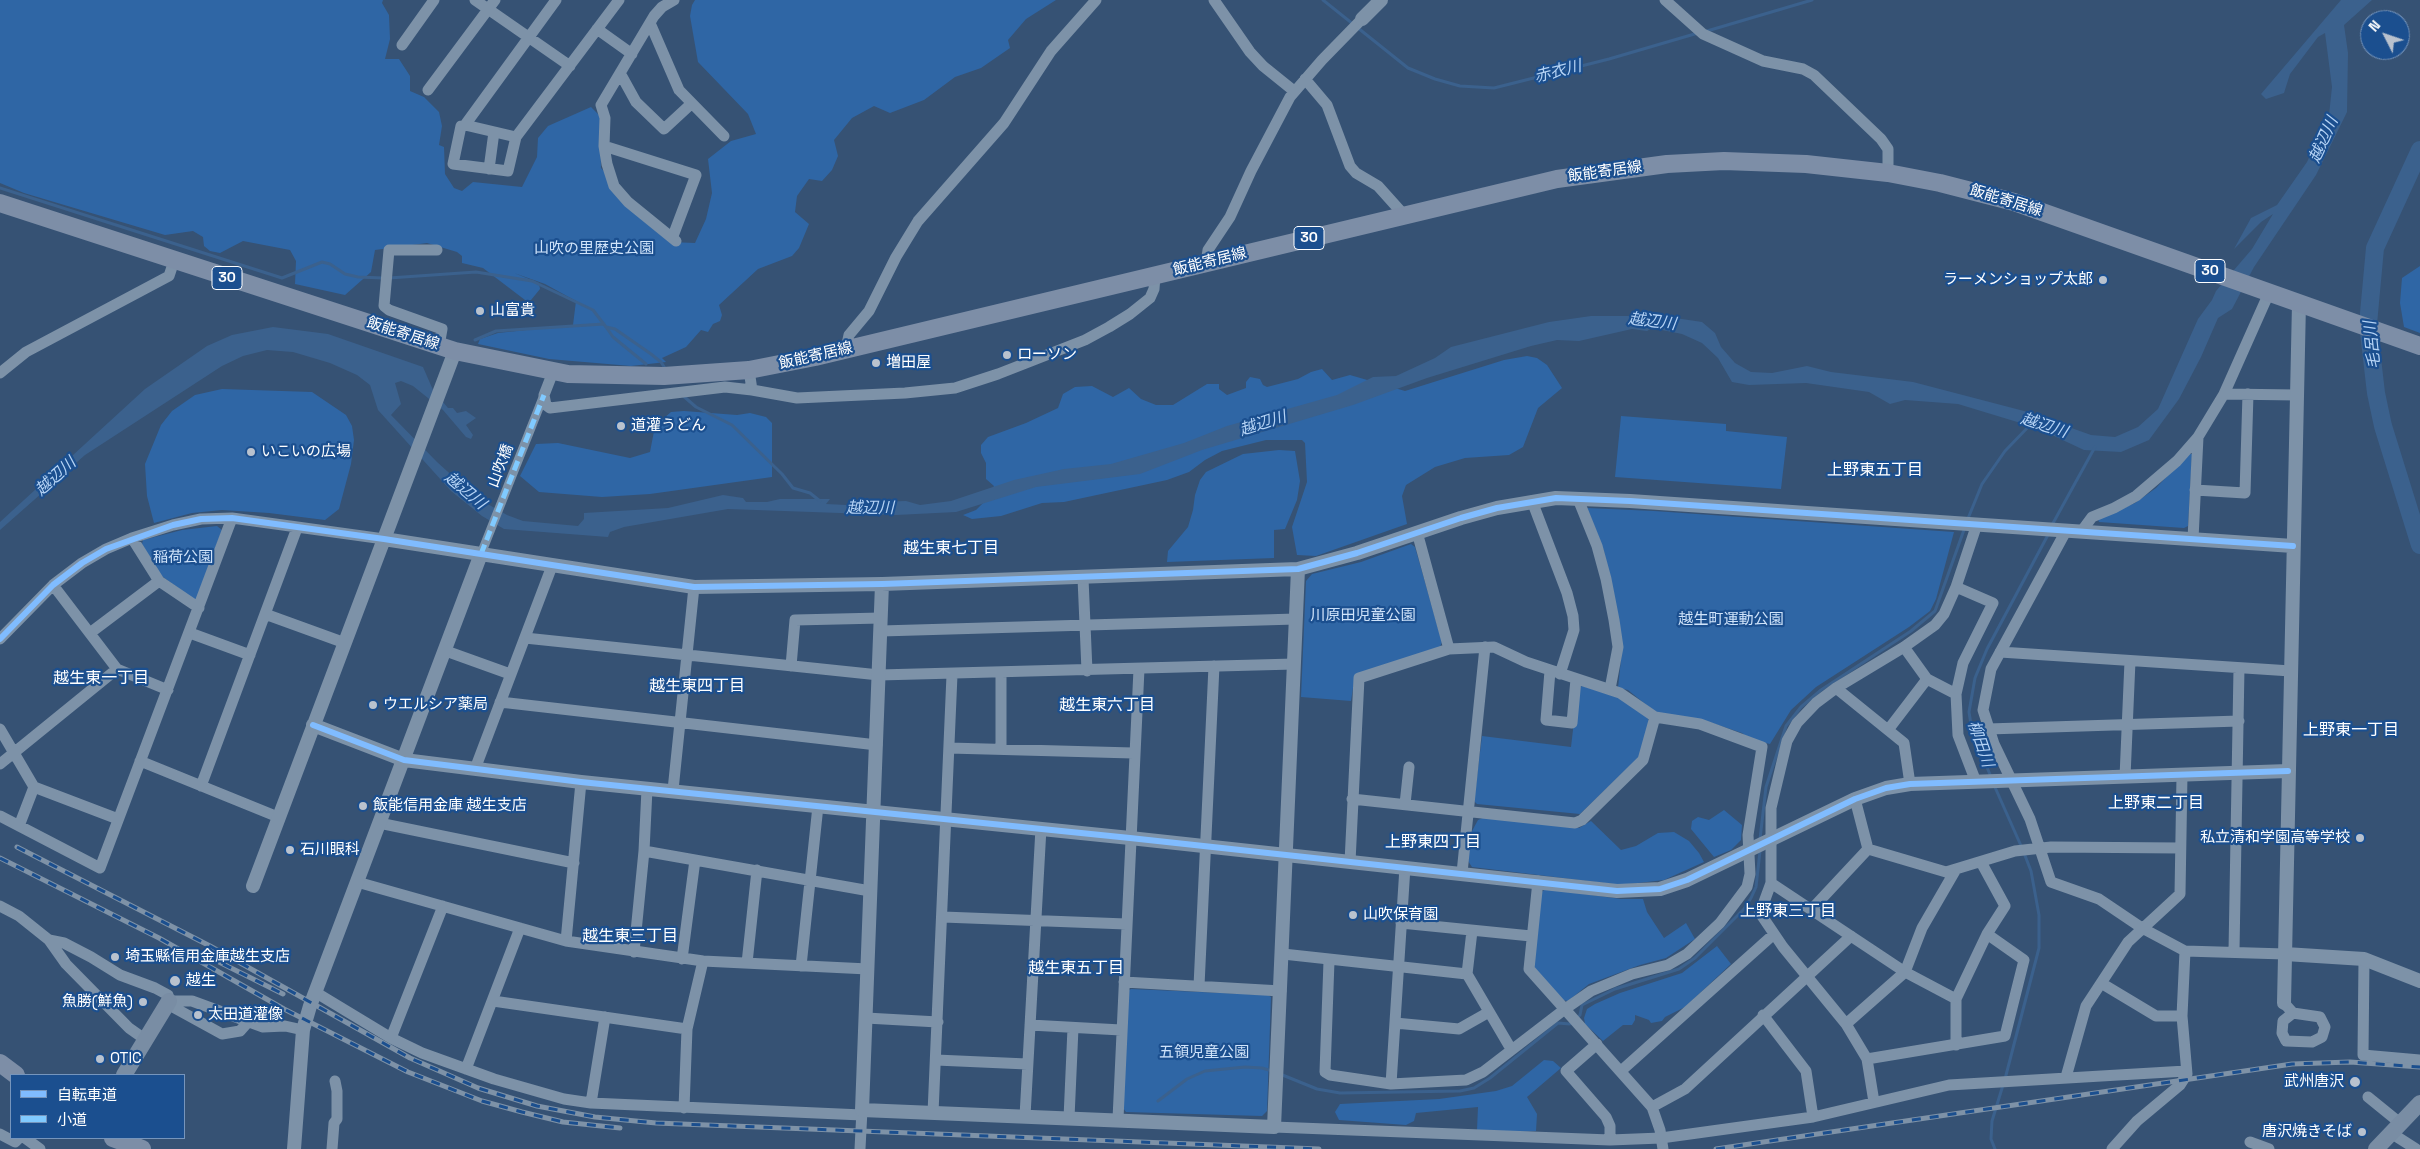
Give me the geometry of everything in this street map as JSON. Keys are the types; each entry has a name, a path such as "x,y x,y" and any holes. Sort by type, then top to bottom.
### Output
{"main road":[{"name":"飯能寄居線","path":"0,203 447,349 553,372 631,377 749,370 1155,276 1557,179 1667,164 1774,162 1888,173 1940,183 2014,202 2420,346"},
{"path":"125,1074 167,1004"},
{"path":"0,1064 15,1074"},
{"path":"2376,1149 2420,1103"},
{"path":"116,1139 142,1149"}],"street":[{"path":"402,45 434,0"},
{"path":"475,0 492,5 529,37 570,66"},
{"path":"556,0 465,126 461,126 453,164 508,171 516,137 619,0"},
{"path":"604,146 696,175 675,238 628,202 614,186 604,146 605,118 601,105 650,23 662,7 674,0"},
{"path":"846,349 849,335 868,311 896,257 918,221 950,182 1004,123 1051,51 1096,0"},
{"path":"1214,0 1250,52 1263,66 1294,91"},
{"path":"1206,263 1208,250 1230,216 1255,163 1294,91 1381,0"},
{"path":"1665,0 1703,34 1763,60 1803,69 1814,75 1881,139 1888,149 1888,173"},
{"path":"428,90 492,5"},
{"path":"650,23 679,90 724,136"},
{"path":"597,29 632,54"},
{"path":"620,73 636,102 664,128 691,104"},
{"path":"1305,79 1327,105 1350,166 1356,173 1378,186 1404,215"},
{"path":"465,126 516,137"},
{"path":"489,169 494,132"},
{"path":"253,886 446,377 447,349 442,329 389,310 384,306 389,250 437,250"},
{"path":"0,373 26,352 168,276 174,261"},
{"path":"553,372 544,395 546,405 550,408 636,399 664,392 716,388 752,390 798,398 904,393 955,388 998,374 1085,340 1130,314 1150,298 1154,289 1155,276"},
{"path":"2081,532 2092,517 2136,496 2177,461 2198,437 2224,394 2265,291"},
{"path":"2289,1008 2320,1017 2325,1027 2322,1037 2312,1042 2289,1042 2284,1038 2282,1026 2289,1008 2285,954 2299,303"},
{"path":"749,370 752,390"},
{"path":"2224,394 2297,395"},
{"path":"2195,490 2245,493 2248,394"},
{"name":"山吹橋","path":"481,554 544,395"},
{"path":"2192,539 2198,437"},
{"path":"0,638 53,585 82,563 106,549 132,538 182,523 232,518 384,539 694,587 882,584 1298,569 1357,553 1479,513 1532,501 1578,499 2294,546"},
{"path":"1578,499 1597,546 1614,620 1618,647 1610,689"},
{"path":"1532,501 1567,593 1573,616 1574,630 1555,672 1546,720 1572,723 1576,679"},
{"path":"0,816 100,868 232,518"},
{"path":"1329,961 1325,1072 1330,1075 1391,1084 1466,1080 1483,1072 1511,1049 1567,1012 1592,991 1632,974 1668,965 1687,954 1720,923 1741,897 1771,808 1787,741 1801,718 1836,688 1904,647 1935,625 1944,614 1956,587 1975,524"},
{"path":"201,786 297,528"},
{"path":"2064,531 1991,669 1984,694 1983,710 1988,729 2008,781 2030,819 2051,882 2099,899 2142,928 2185,951 2234,951 2364,959 2420,981"},
{"path":"1417,532 1449,649"},
{"path":"132,538 159,581 199,608"},
{"path":"294,1149 303,1030 315,992 481,554"},
{"path":"475,768 552,566"},
{"path":"1274,1127 1283,954 1298,569"},
{"path":"1083,578 1087,671"},
{"path":"90,633 159,581"},
{"path":"860,1149 882,584"},
{"path":"53,585 118,669 168,690"},
{"path":"673,790 694,587"},
{"path":"1956,587 1993,603 1963,663 1956,694 1958,735 1980,782"},
{"path":"265,614 345,643"},
{"path":"791,666 795,620 881,625 1085,626 1296,619"},
{"path":"190,633 250,655"},
{"path":"525,638 879,675 1087,671 1294,664"},
{"path":"1462,873 1485,647"},
{"path":"1350,862 1359,678 1449,649 1494,647 1555,672 1620,693 1655,717 1700,724 1762,747 1749,826 1760,844 1771,883 1760,913 1774,934 1846,1024 1866,1059 1874,1102"},
{"path":"1904,647 1927,679 1956,694"},
{"path":"446,650 510,674"},
{"path":"2000,652 2291,671"},
{"path":"2126,777 2126,726 2130,661"},
{"path":"1199,986 1204,847 1214,666"},
{"path":"2234,951 2239,668"},
{"path":"0,764 118,669"},
{"path":"1118,1119 1138,669"},
{"path":"1000,749 1001,673"},
{"path":"933,1113 952,674"},
{"path":"1888,730 1927,679"},
{"path":"1836,688 1904,743 1910,784"},
{"path":"500,702 877,745"},
{"path":"1352,798 1575,823 1582,820 1643,760 1655,717"},
{"path":"1988,729 2239,721"},
{"path":"313,725 404,760 581,782 1041,828 1617,891 1660,889 1687,880 1876,790 1910,784 2288,771"},
{"path":"0,728 34,787 118,819"},
{"path":"949,748 1133,753"},
{"path":"140,761 278,817"},
{"path":"1405,804 1409,767"},
{"path":"2066,1077 2086,1006 2128,942 2180,894 2182,775"},
{"path":"566,941 581,782"},
{"path":"19,826 34,787"},
{"path":"634,952 644,851 647,789"},
{"path":"1855,799 1868,849"},
{"path":"801,966 818,806"},
{"path":"379,823 574,863"},
{"path":"1025,1116 1041,828"},
{"path":"1868,849 1946,872 1955,871 2015,851 2040,848 2180,848"},
{"path":"1811,910 1868,849"},
{"path":"644,851 870,891"},
{"path":"682,958 695,860"},
{"path":"1956,1045 1956,999 1987,934 2005,906 1980,862"},
{"path":"1391,1084 1405,867"},
{"path":"747,963 757,870"},
{"path":"1846,1024 1905,972 1922,928 1955,871"},
{"path":"357,882 566,941 703,962 868,969"},
{"path":"1538,882 1529,968 1652,1107 1662,1143"},
{"path":"1771,883 1905,972 1956,999"},
{"path":"0,906 19,916 48,940 66,964 130,1028 146,1040"},
{"path":"391,1038 443,906"},
{"path":"942,917 1126,924"},
{"path":"1400,923 1531,936"},
{"path":"466,1069 520,928"},
{"path":"1472,931 1467,974 1511,1049"},
{"path":"1621,1071 1774,934"},
{"path":"1866,1059 2005,1036 2024,960 1987,934"},
{"path":"1652,1107 1685,1089 1851,936"},
{"path":"48,940 64,943 120,975 155,988 168,995 167,1004"},
{"path":"2112,1149 2137,1122 2180,1085 2187,1074 2182,1016 2185,951"},
{"path":"1283,954 1329,961 1467,974"},
{"path":"2364,959 2363,1055 2420,1060"},
{"path":"684,1108 687,1029 703,962"},
{"path":"1124,982 1281,991"},
{"path":"2101,983 2156,1016 2182,1016"},
{"path":"315,992 391,1038 466,1069 564,1099 591,1103 684,1108 1118,1119 1662,1143 1813,1116 1950,1085 2186,1070"},
{"path":"493,1000 687,1029"},
{"path":"167,1004 192,1001 263,1027 285,1026 303,1030"},
{"path":"167,1004 222,1034 240,1031 248,1022"},
{"path":"1394,1023 1459,1029 1488,1012"},
{"path":"1764,1015 1806,1071 1813,1116"},
{"path":"591,1103 605,1018"},
{"path":"866,1018 938,1022"},
{"path":"1030,1025 1121,1030"},
{"path":"1068,1118 1073,1028"},
{"path":"1597,1044 1566,1071 1606,1117 1610,1126 1610,1140"},
{"path":"936,1060 1027,1064"},
{"path":"332,1149 334,1123 337,1119 338,1091 335,1082"},
{"path":"2368,1097 2416,1149"},
{"path":"0,1134 15,1142 19,1139"},
{"path":"26,1139 40,1149"},
{"path":"2250,1142 2269,1149"}],"green space":[{"name":"山吹の里歴史公園","path":"0,0 383,0 382,3 389,15 390,39 385,59 399,59 410,76 410,91 424,97 439,112 442,126 439,145 444,147 445,174 454,188 462,191 473,182 522,187 537,157 538,138 548,126 591,107 600,116 601,168 670,242 695,243 706,219 712,193 708,159 731,141 756,134 748,114 698,62 690,16 695,0 1056,0 1026,19 1008,40 1010,48 981,68 955,77 924,100 890,113 874,106 852,118 834,140 838,156 832,170 822,181 809,179 797,196 795,212 809,224 799,248 792,256 758,269 719,305 722,315 720,321 713,324 708,332 701,330 686,347 662,358 666,362 631,366 549,359 478,344 480,339 498,333 573,325 576,301 545,284 514,273 539,283 540,289 531,300 525,300 483,268 462,263 462,256 457,252 427,243 375,250 371,272 345,295 295,284 296,261 290,250 243,241 220,253 210,251 204,246 203,237 193,231 165,235 24,193 0,183"},
{"path":"2420,266 2420,333 2404,327 2400,303 2402,278"},
{"path":"1527,356 1537,358 1547,365 1562,388 1538,408 1523,447 1509,455 1465,458 1435,467 1406,485 1402,496 1407,524 1316,556 1297,555 1292,527 1307,482 1305,443 1302,440 1266,440 1222,451 1205,460 1189,472 1167,480 1064,502 1042,503 1001,516 972,519 963,515 976,510 987,499 994,486 986,479 986,463 981,453 981,445 988,437 1026,423 1058,408 1063,394 1075,387 1092,386 1113,397 1129,388 1141,399 1156,405 1173,405 1207,384 1219,384 1219,389 1227,395 1246,388 1246,382 1250,377 1260,379 1263,385 1267,387 1298,379 1322,369 1332,380 1350,375 1405,391 1504,360"},
{"name":"いこいの広場","path":"222,389 312,392 346,415 352,426 354,440 351,464 339,509 325,520 269,513 222,510 192,513 154,523 147,496 145,464 161,425 172,411 195,395"},
{"path":"684,411 737,415 750,413 766,417 772,423 772,477 650,494 602,497 539,492 520,476 536,444 558,443 630,458 650,452 655,426 671,412"},
{"path":"1621,416 1726,424 1726,431 1787,437 1781,489 1615,477"},
{"path":"1279,450 1295,451 1300,481 1297,500 1285,529 1274,530 1274,558 1167,562 1168,551 1188,527 1195,495 1200,480 1206,472 1243,454"},
{"path":"2188,454 2192,454 2188,526 2184,528 2099,522 2098,519 2135,503 2156,488"},
{"name":"越生町運動公園","path":"1587,508 1954,532 1936,599 1930,611 1909,627 1816,687 1791,710 1770,744 1749,739 1742,733 1706,721 1655,712 1628,690 1618,688 1622,650 1604,551"},
{"name":"稲荷公園","path":"217,526 222,530 197,598 194,600 159,574 142,544 143,540 182,530"},
{"name":"川原田児童公園","path":"1411,544 1415,547 1442,642 1440,647 1355,675 1351,701 1301,697 1306,581 1312,574 1361,562"},
{"path":"1583,686 1621,698 1647,717 1649,721 1641,755 1580,814 1477,804 1474,801 1482,736 1571,747 1578,687"},
{"path":"1724,810 1742,825 1741,840 1731,850 1714,857 1691,829 1692,821 1698,817 1709,820"},
{"path":"1485,817 1579,828 1591,821 1621,850 1636,846 1658,833 1674,832 1689,841 1704,862 1664,880 1621,885 1472,867 1468,861 1471,833 1478,820"},
{"path":"1546,889 1621,899 1643,899 1647,912 1664,938 1686,923 1695,939 1666,958 1640,965 1589,984 1568,1001 1562,1000 1532,965 1540,893"},
{"path":"1717,946 1731,964 1685,1007 1665,1017 1662,1021 1651,1023 1649,1020 1635,1015 1632,1025 1623,1025 1603,1041 1585,1024 1584,1018 1587,1009 1595,1004 1620,993 1682,973"},
{"name":"五領児童公園","path":"1131,989 1268,995 1271,997 1267,1111 1262,1116 1126,1112 1123,1108 1128,991"},
{"path":"1544,1060 1553,1061 1561,1068 1527,1097 1537,1114 1536,1131 1500,1133 1477,1130 1478,1107 1416,1113 1414,1121 1406,1125 1339,1120 1335,1112 1340,1104 1439,1099 1496,1091 1512,1086"}],"water":[{"name":"越辺川","path":"2341,0 2372,0 2344,25 2348,53 2347,112 2316,175 2254,267 2232,309 2218,318 2201,357 2179,399 2149,440 2121,452 2084,450 2037,428 1958,404 1905,400 1890,404 1869,392 1806,383 1749,385 1732,382 1718,358 1702,343 1682,334 1652,328 1647,331 1632,329 1579,341 1557,340 1531,346 1427,378 1353,405 1202,450 1140,474 1036,487 956,512 896,515 728,509 624,527 610,532 608,537 504,529 482,516 451,491 378,410 370,385 357,375 330,363 293,352 267,350 243,356 222,366 85,455 0,530 0,522 145,389 207,346 232,335 273,327 328,334 423,367 433,390 448,408 453,408 457,413 466,411 476,418 466,425 473,435 471,439 466,437 443,410 413,386 401,381 395,383 401,404 391,415 437,462 477,498 507,515 523,521 578,526 584,519 584,513 668,508 723,495 743,498 746,502 767,502 780,499 830,499 826,504 866,506 875,502 906,501 920,505 951,501 1014,480 1064,469 1111,464 1184,443 1227,426 1337,395 1373,377 1396,376 1435,358 1451,347 1549,322 1591,316 1662,316 1702,322 1715,333 1721,347 1735,363 1751,372 1772,373 1807,366 1831,372 1913,382 2024,411 2091,435 2115,437 2138,427 2158,409 2198,319 2212,300 2216,291 2252,249 2273,214 2261,222 2234,249 2251,218 2277,205 2307,162 2329,115 2332,87 2325,33 2318,37 2290,74 2284,93 2266,99 2261,94"}],"waterway":[{"name":"赤衣川","path":"1323,0 1408,68 1435,79 1460,86 1494,88 1609,59 1698,33"},
{"name":"赤衣川","path":"1707,31 1812,0"},
{"name":"毛呂川","path":"2420,150 2375,248 2368,324 2376,393 2383,426 2420,545"},
{"path":"0,188 282,278 322,262 330,264 345,274 358,277 383,278"},
{"path":"389,278 476,272 532,281 593,310 606,327 615,329 651,354 661,362 666,370"},
{"path":"475,340 496,331 604,324"},
{"path":"606,327 613,337 646,364"},
{"path":"681,394 696,407 732,425 782,474 793,488 810,493 820,501"},
{"name":"越辺川","path":"1967,521 1982,484 2005,451 2032,423"},
{"name":"柳田川","path":"2052,525 2095,447"},
{"path":"1760,839 1766,787 1786,726 1801,707 1821,690 1911,631 1935,611 1965,527"},
{"name":"柳田川","path":"1991,777 1972,731 1969,712 1975,678 1987,649 2049,533"},
{"name":"柳田川","path":"1994,785 2022,848"},
{"path":"1577,1018 1580,1015 1582,1005 1615,989 1679,969 1695,958 1744,909 1751,898 1756,887 1760,851"},
{"name":"柳田川","path":"2005,1079 2039,948 2039,915 2031,871 2024,853"},
{"path":"1280,1074 1317,1089 1340,1093 1460,1091 1474,1088 1490,1078 1558,1023 1570,1024 1572,1022"},
{"path":"1158,1101 1187,1079 1205,1071 1245,1067 1262,1068 1272,1071"},
{"name":"柳田川","path":"1995,1149 1991,1139 1992,1121 2003,1085"}],"railway":[{"path":"17,847 210,946 410,1058 478,1088 537,1106 595,1117 656,1123 1319,1149"},
{"path":"0,858 159,938 284,1009 408,1072 482,1101 522,1112 563,1122 620,1128"},
{"path":"207,956 283,994"},
{"path":"1716,1149 2292,1064 2350,1062 2420,1067"}],"marked path":[{"path":"481,554 544,395"}],"cycle path":[{"path":"0,639 53,585 82,563 106,549 173,525 201,519 232,518 384,539 694,587 882,584 1298,569 1357,553 1497,508 1556,498 1630,501 2293,546"},
{"path":"313,725 404,760 581,782 1130,838 1617,891 1660,889 1687,880 1855,799 1886,788 1910,784 2288,771"}],"place":[{"name":"ラーメンショップ太郎","path":"2103,280"},
{"name":"山富貴","path":"480,311"},
{"name":"ローソン","path":"1007,355"},
{"name":"増田屋","path":"876,363"},
{"name":"道灌うどん","path":"621,426"},
{"name":"いこいの広場","path":"251,452"},
{"name":"ウエルシア薬局","path":"373,705"},
{"name":"飯能信用金庫 越生支店","path":"363,806"},
{"name":"私立清和学園高等学校","path":"2360,838"},
{"name":"石川眼科","path":"290,850"},
{"name":"山吹保育園","path":"1353,915"},
{"name":"埼玉縣信用金庫越生支店","path":"115,957"},
{"name":"越生","path":"175,981"},
{"name":"魚勝(鮮魚)","path":"143,1002"},
{"name":"太田道灌像","path":"198,1015"},
{"name":"OTIC","path":"100,1059"},
{"name":"武州唐沢","path":"2355,1082"},
{"name":"唐沢焼きそば","path":"2362,1132"}],"district":[{"name":"上野東五丁目","path":"1875,471"},
{"name":"越生東七丁目","path":"951,549"},
{"name":"越生東一丁目","path":"101,679"},
{"name":"越生東四丁目","path":"697,687"},
{"name":"越生東六丁目","path":"1107,706"},
{"name":"上野東一丁目","path":"2351,731"},
{"name":"上野東二丁目","path":"2156,804"},
{"name":"上野東四丁目","path":"1433,843"},
{"name":"上野東三丁目","path":"1788,912"},
{"name":"越生東三丁目","path":"630,937"},
{"name":"越生東五丁目","path":"1076,969"}]}
